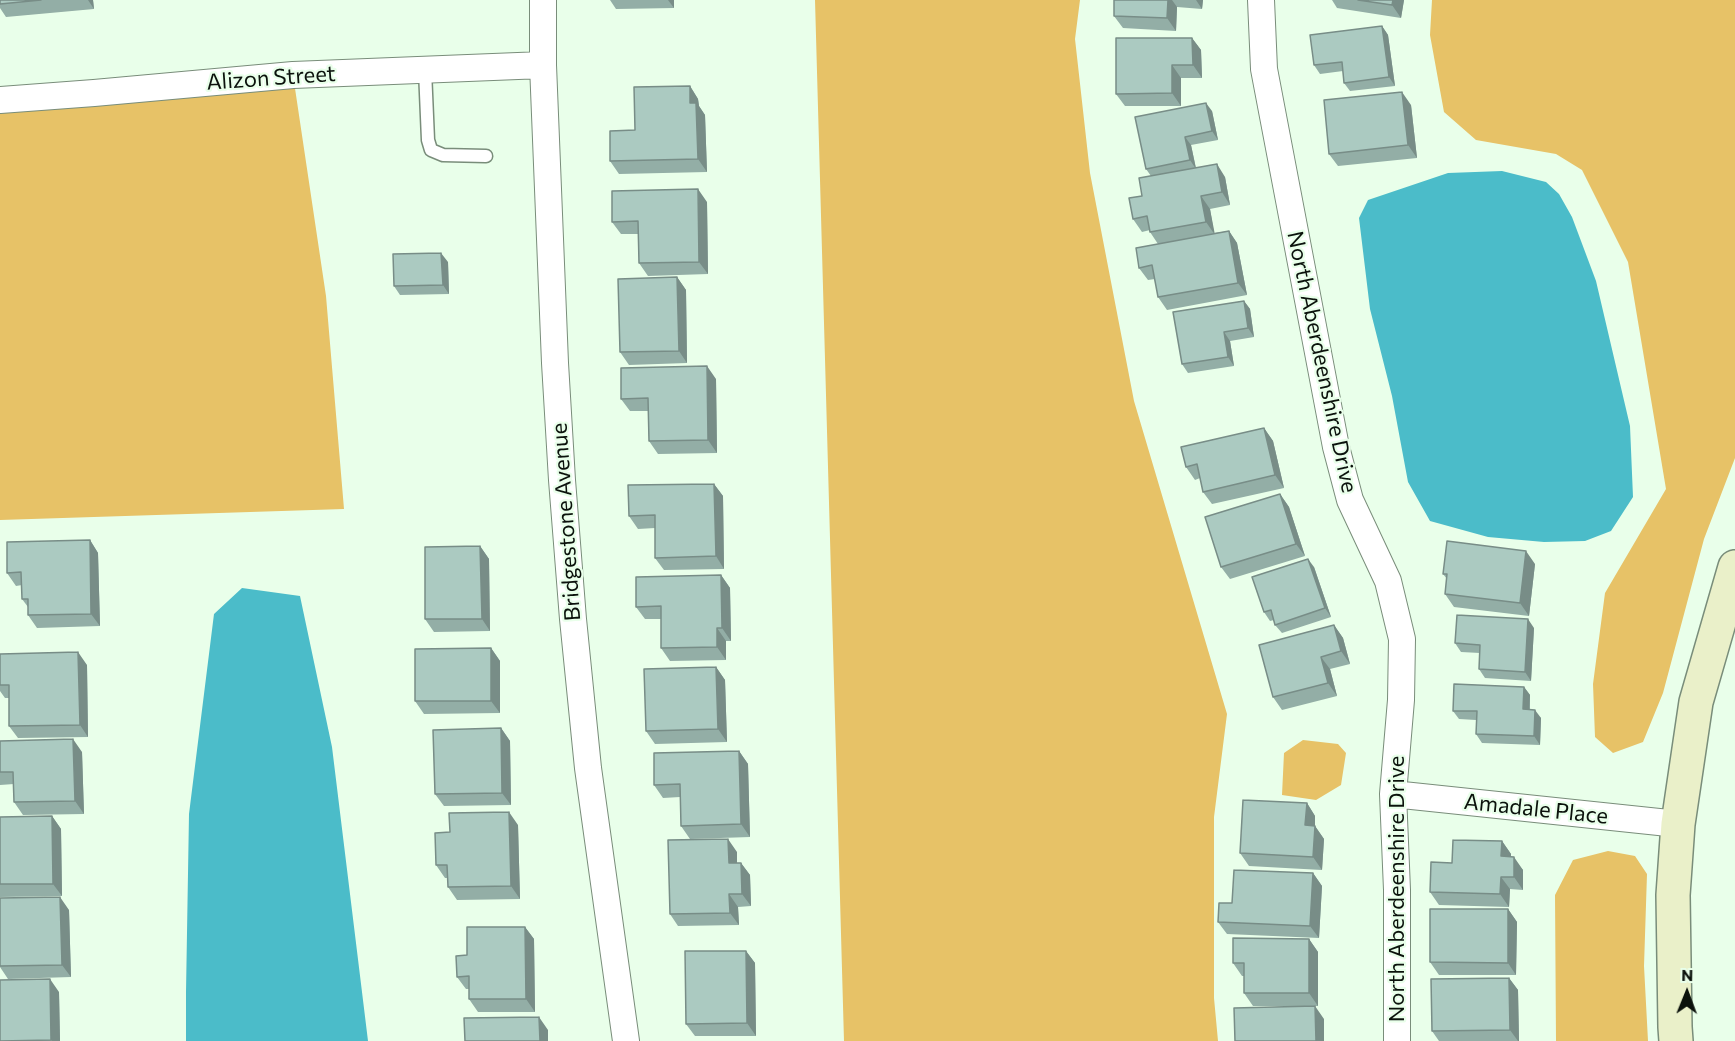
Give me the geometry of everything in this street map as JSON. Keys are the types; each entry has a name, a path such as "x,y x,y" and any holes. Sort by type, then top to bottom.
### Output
{"main road":[{"path":"1676,1041 1673,895 1678,824 1696,702 1735,567"}],"street":[{"name":"Bridgestone Avenue","path":"543,0 543,65 555,363 573,619 588,768 626,1041"},
{"name":"North Aberdeenshire Drive","path":"1261,0 1264,69 1336,447 1350,500 1388,581 1402,639 1401,700 1393,794 1397,890 1397,1041"},
{"name":"Alizon Street","path":"0,100 293,75 543,65"},
{"name":"Amadale Place","path":"1393,794 1678,824"}],"lane":[{"path":"425,70 428,140 431,150 443,155 486,156"}],"shaded area":[{"path":"815,0 1080,0 1075,39 1090,173 1134,401 1227,714 1214,817 1214,998 1218,1041 844,1041"},
{"path":"1432,0 1735,0 1735,458 1704,539 1663,693 1643,742 1613,753 1595,737 1593,684 1605,593 1666,489 1628,262 1582,170 1556,154 1476,140 1444,112 1430,35"},
{"path":"293,75 326,296 344,509 0,520 0,100"},
{"path":"1303,740 1338,744 1346,753 1341,785 1316,800 1282,795 1284,753"},
{"path":"1608,851 1635,856 1647,874 1644,966 1648,1041 1556,1041 1555,895 1573,860"}],"water":[{"path":"1502,171 1546,182 1559,194 1572,217 1596,281 1630,426 1633,497 1611,531 1585,541 1544,542 1488,537 1430,521 1408,482 1392,396 1370,309 1359,218 1368,200 1448,173"},
{"path":"242,588 300,596 332,747 368,1041 186,1041 189,814 214,614"}],"building":[{"path":"0,0 41,0 0,4"},
{"path":"1114,0 1168,0 1167,18 1114,16"},
{"path":"1358,0 1393,0 1392,5"},
{"path":"1382,26 1389,77 1344,83 1342,62 1314,65 1310,35"},
{"path":"1116,38 1192,38 1193,65 1172,65 1172,93 1116,94"},
{"path":"690,86 690,103 696,103 698,159 610,161 610,131 635,130 634,87"},
{"path":"1402,92 1408,145 1329,154 1324,100"},
{"path":"1206,103 1212,131 1185,137 1190,160 1146,169 1135,117"},
{"path":"1217,164 1222,192 1201,196 1206,222 1150,232 1147,216 1133,219 1129,198 1142,196 1139,178"},
{"path":"698,189 699,262 639,263 638,221 612,222 612,191"},
{"path":"1229,231 1238,283 1158,297 1152,265 1139,268 1136,248"},
{"path":"441,253 443,285 394,286 393,254"},
{"path":"677,277 679,351 620,352 618,279"},
{"path":"1244,301 1248,328 1224,332 1228,357 1182,364 1173,312"},
{"path":"707,366 708,440 649,441 648,398 621,399 621,368"},
{"path":"1264,428 1275,475 1203,492 1197,464 1186,467 1181,447"},
{"path":"714,484 716,556 655,558 655,515 629,516 628,485"},
{"path":"1280,494 1296,544 1221,567 1205,517"},
{"path":"90,540 91,614 28,615 28,599 22,599 21,572 7,573 7,542"},
{"path":"1447,541 1526,551 1520,603 1445,594 1447,574 1443,574"},
{"path":"480,546 482,619 425,619 425,547"},
{"path":"1308,559 1325,608 1275,625 1271,610 1264,612 1252,577"},
{"path":"721,575 722,628 717,628 717,647 661,648 661,606 636,607 636,577"},
{"path":"1457,615 1528,619 1525,672 1479,669 1480,645 1455,643"},
{"path":"1334,625 1341,651 1321,657 1328,683 1273,697 1259,645"},
{"path":"491,648 491,701 415,701 415,649"},
{"path":"78,652 80,725 9,726 9,685 0,685 0,654"},
{"path":"716,667 718,729 646,731 644,669"},
{"path":"1454,684 1524,687 1523,709 1535,710 1534,736 1476,734 1477,711 1453,711"},
{"path":"501,728 502,793 435,794 433,730"},
{"path":"73,739 75,801 14,802 13,772 0,772 0,741"},
{"path":"739,751 741,824 681,826 680,784 654,785 654,753"},
{"path":"1243,800 1307,803 1305,825 1315,826 1313,857 1240,853"},
{"path":"509,812 511,886 448,887 447,865 436,865 435,833 450,832 449,813"},
{"path":"52,816 53,884 0,884 0,817"},
{"path":"728,839 729,863 741,863 742,894 729,894 730,913 670,914 668,840"},
{"path":"1453,840 1502,841 1501,856 1514,857 1514,877 1501,877 1500,894 1430,892 1431,862 1452,863"},
{"path":"1234,870 1313,873 1310,926 1218,922 1219,903 1232,903"},
{"path":"60,897 62,965 0,966 0,898"},
{"path":"1430,909 1508,909 1508,963 1430,962"},
{"path":"467,927 525,927 526,999 469,999 469,976 457,977 456,956 467,955"},
{"path":"1233,938 1309,939 1309,993 1244,993 1244,963 1233,963"},
{"path":"685,951 746,951 747,1023 686,1024"},
{"path":"1509,978 1510,1030 1432,1031 1431,979"},
{"path":"50,979 51,1040 0,1041 0,980"},
{"path":"1315,1006 1316,1041 1235,1041 1234,1008"},
{"path":"539,1017 540,1041 465,1041 464,1018"}]}
